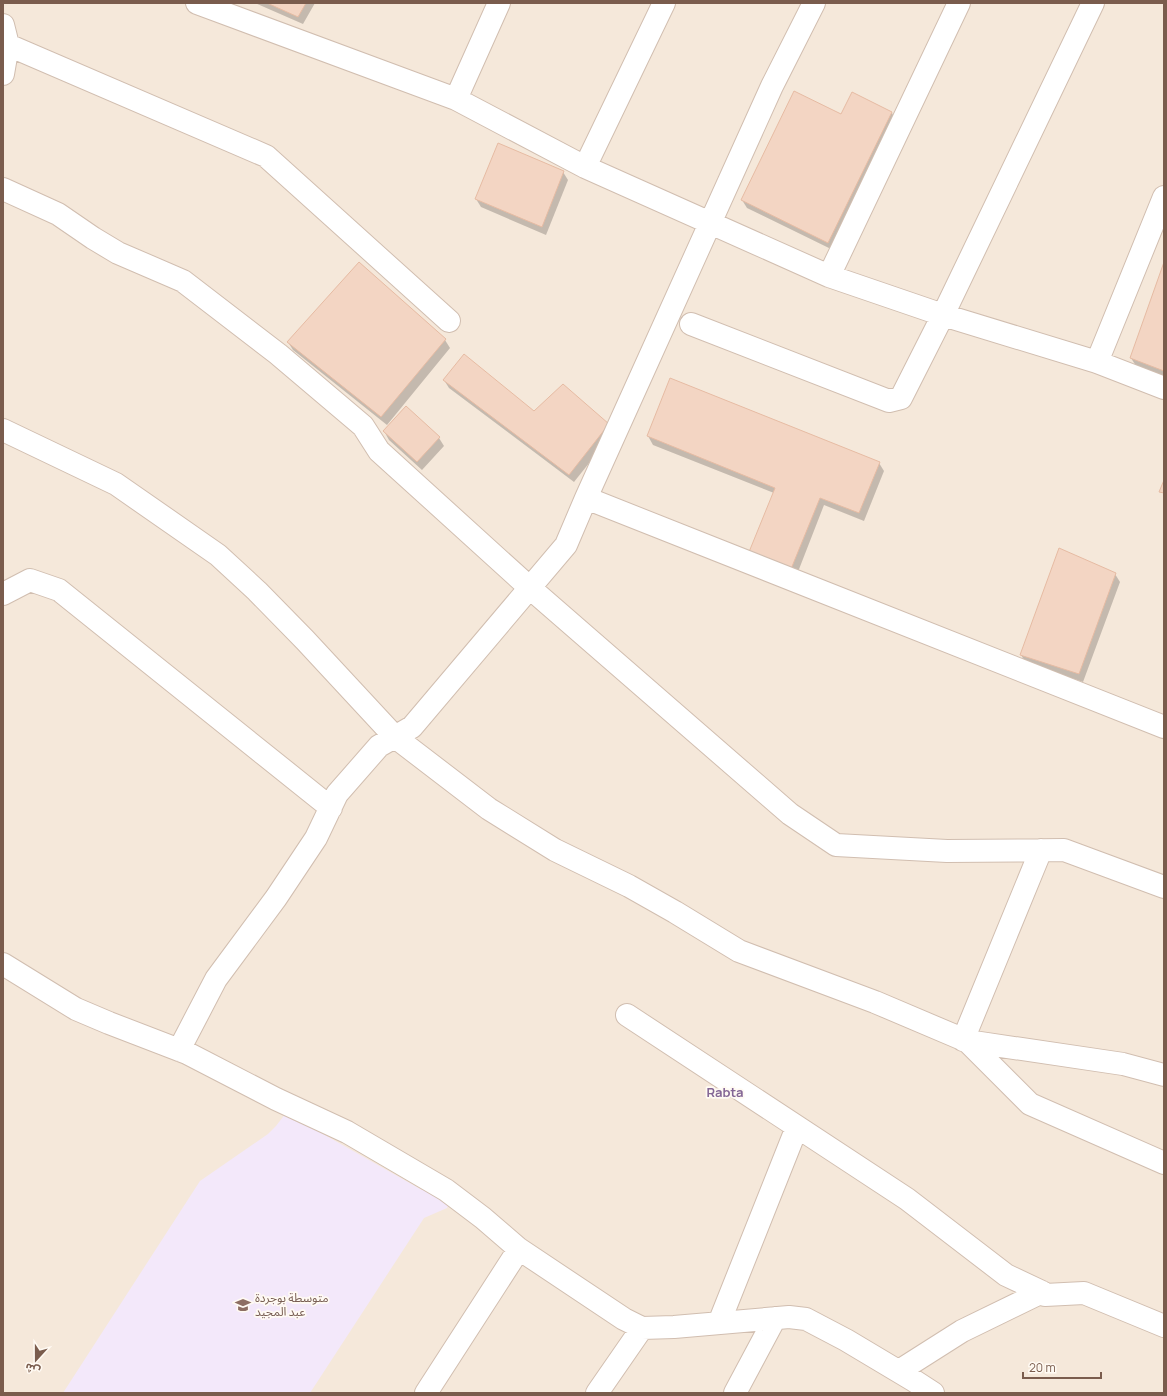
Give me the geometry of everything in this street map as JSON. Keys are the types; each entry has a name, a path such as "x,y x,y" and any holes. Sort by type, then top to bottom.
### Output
{"street":[{"path":"197,3 456,99 585,166 829,276 943,315 1097,362 1164,388"},
{"path":"456,99 499,3"},
{"path":"585,166 664,3"},
{"path":"179,1050 216,980 276,898 316,838 337,794 379,746 412,728 566,545 772,86 814,3"},
{"path":"829,276 959,3"},
{"path":"691,324 889,401 901,398 943,315 1094,3"},
{"path":"3,74 5,35 266,156 449,321"},
{"path":"3,189 58,214 118,254 183,281 278,354 363,426 379,451 530,588 790,814 836,845 947,851 1064,850 1164,887"},
{"path":"1097,362 1164,197"},
{"path":"3,430 116,484 218,555 257,591 294,629 395,737 489,809 555,850 629,886 739,951 875,1002 965,1040 1123,1064 1164,1076"},
{"path":"586,498 1164,727"},
{"path":"3,594 30,580 59,590 331,808"},
{"path":"965,1040 1041,850"},
{"path":"3,964 76,1009 187,1053 276,1099 347,1132 446,1190 483,1218 519,1249 624,1319 642,1328 674,1327 789,1317 806,1319 846,1340 934,1393"},
{"path":"627,1015 907,1199 1006,1275 1042,1292 1045,1295 1084,1293 1164,1326"},
{"path":"965,1040 1030,1104 1164,1163"},
{"path":"719,1323 797,1127"},
{"path":"426,1393 519,1249"},
{"path":"899,1371 962,1331 1042,1292"},
{"path":"735,1393 775,1318"},
{"path":"597,1393 642,1328"}],"shaded area":[{"path":"3,3 1164,3 1164,1393 3,1393"},
{"name":"متوسطة بوجردة عبد المجيد","path":"286,1113 422,1190 434,1189 451,1199 447,1208 424,1218 310,1393 63,1393 200,1181 268,1134"}],"building":[{"path":"267,3 306,3 298,17"},
{"path":"794,91 841,114 852,92 892,112 828,243 741,200"},
{"path":"498,143 564,171 542,227 475,199"},
{"path":"359,262 446,339 381,417 287,342"},
{"path":"1164,262 1164,371 1130,358"},
{"path":"464,354 534,411 563,384 609,424 569,475 443,380"},
{"path":"670,378 880,462 859,513 820,498 791,569 749,552 775,488 647,436"},
{"path":"406,406 440,437 417,462 383,431"},
{"path":"1164,480 1164,493 1159,492"},
{"path":"1059,548 1116,573 1079,674 1020,655"}],"place":[{"name":"متوسطة بوجردة عبد المجيد","path":"243,1305"}],"district":[{"name":"Rabta","path":"725,1092"}]}
